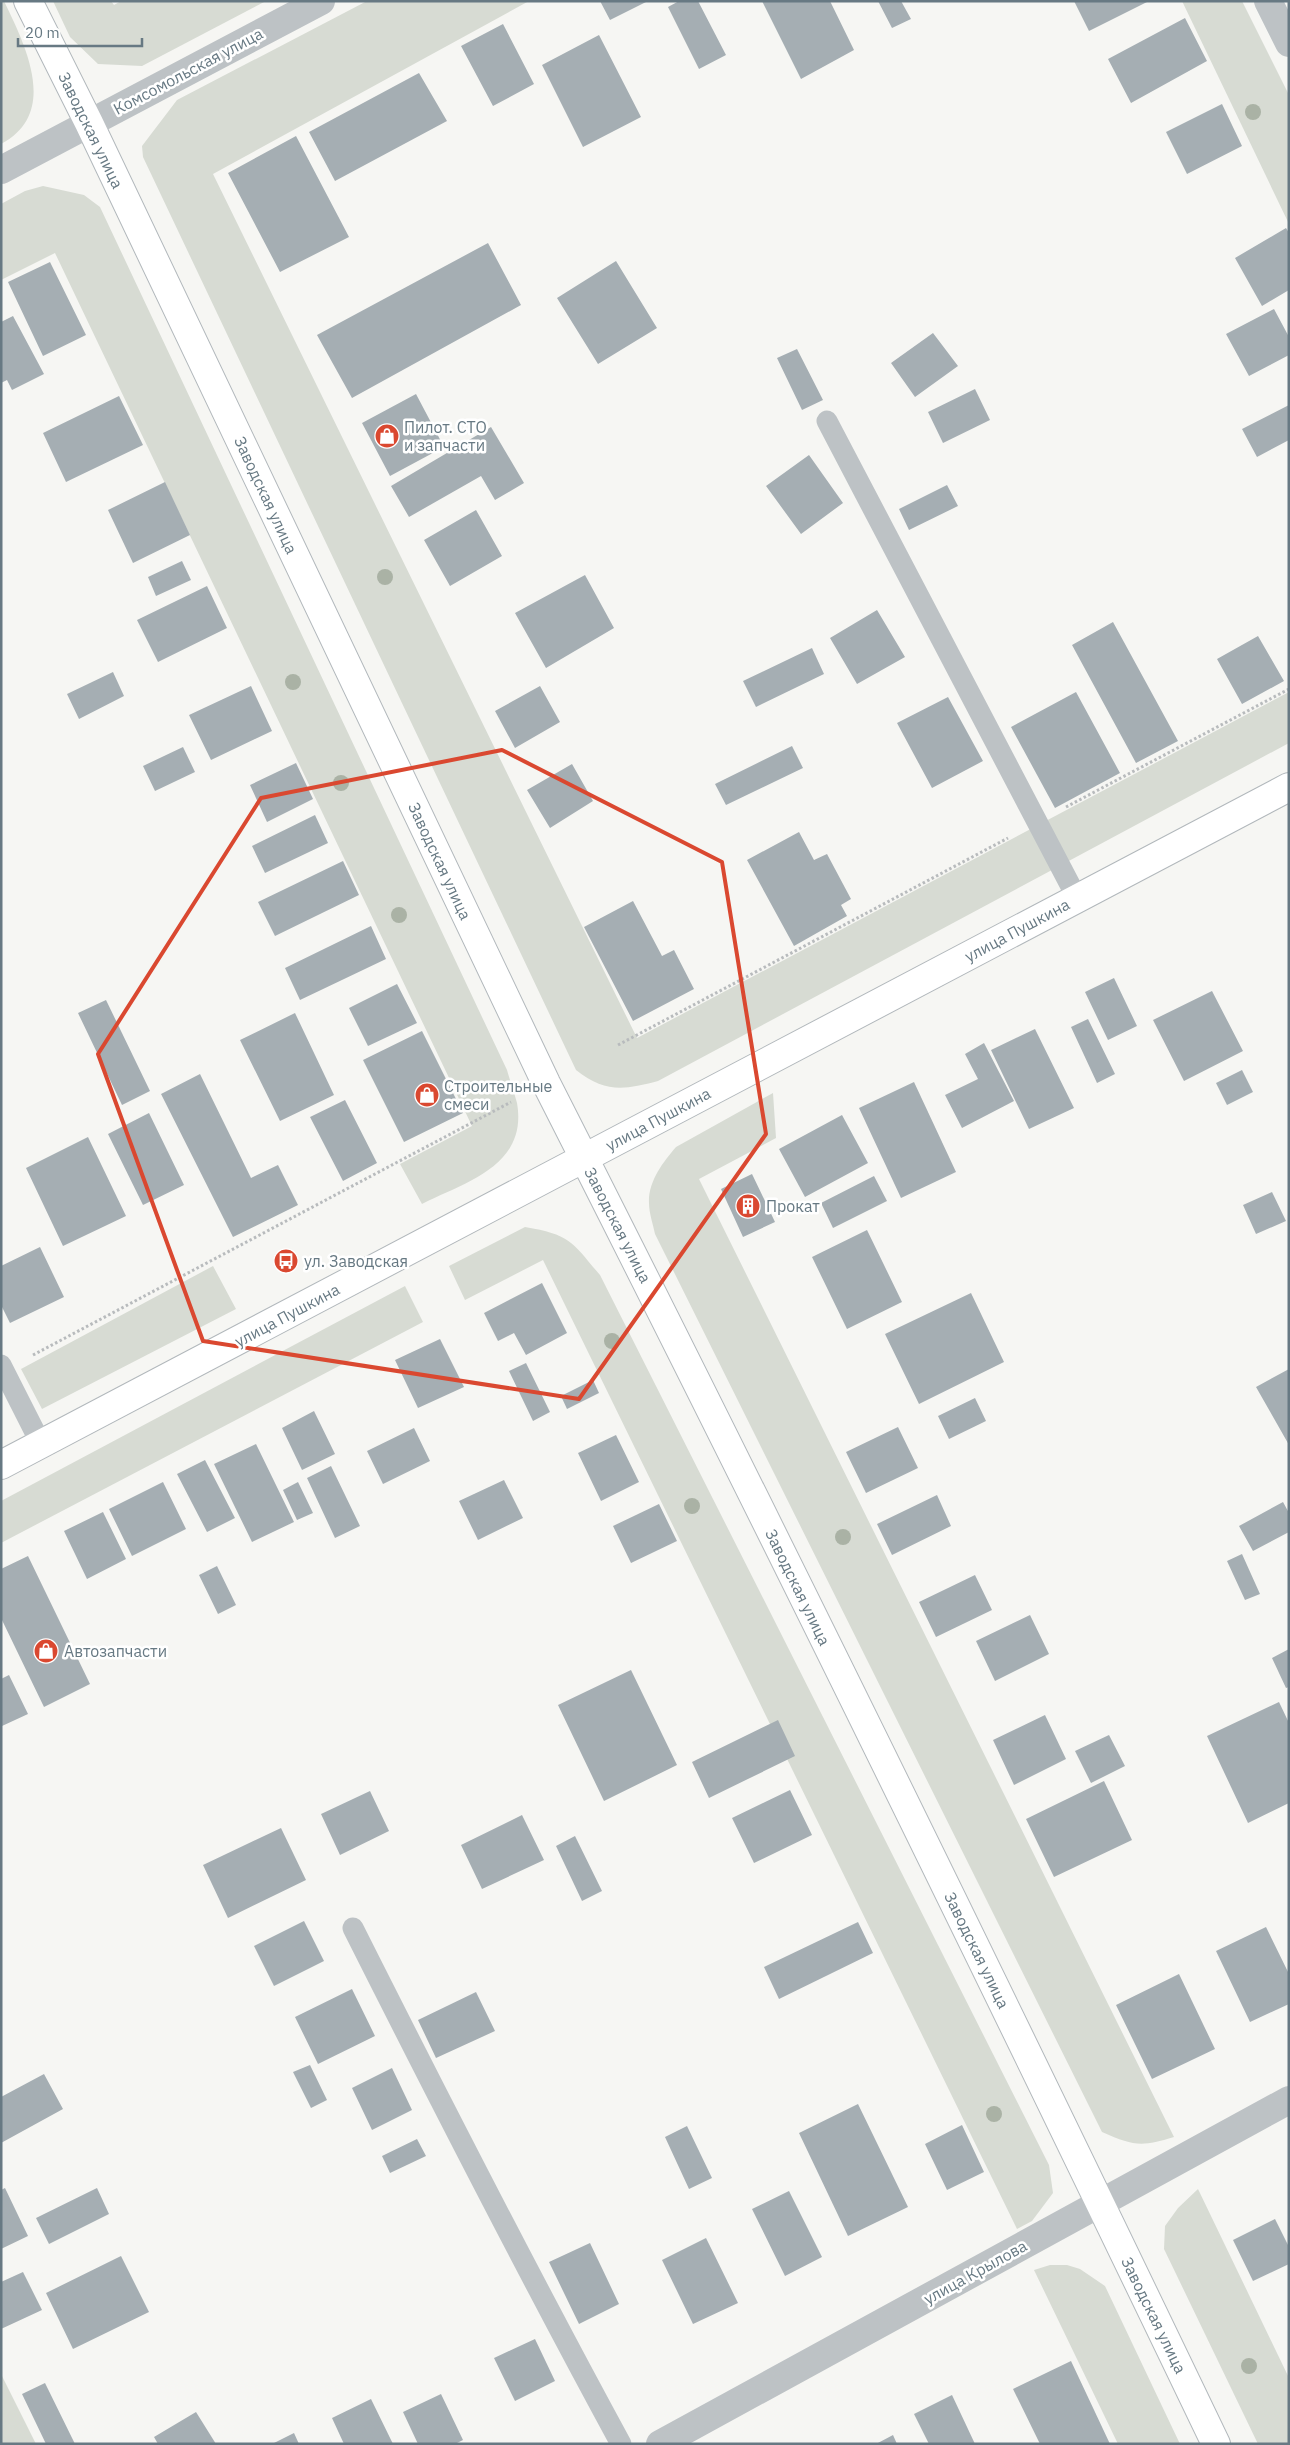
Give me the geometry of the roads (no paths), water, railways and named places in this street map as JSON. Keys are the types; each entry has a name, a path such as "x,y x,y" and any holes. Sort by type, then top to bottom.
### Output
{"main road":[{"name":"Заводская улица","path":"28,1 90,123 546,1083 1100,2204 1216,2444"},
{"name":"улица Пушкина","path":"1,1465 1289,787"}],"street":[{"name":"Комсомольская улица","path":"1,170 321,1"},
{"path":"1268,1 1289,43"},
{"name":"улица Крылова","path":"660,2444 1289,2100"}],"lane":[{"path":"827,421 1077,898"},
{"path":"3,1368 41,1444"},
{"path":"353,1928 450,2120 621,2444"}],"place":[{"name":"Пилот. СТО и запчасти","path":"387,436"},
{"name":"Строительные смеси","path":"427,1095"},
{"name":"Прокат","path":"748,1206"},
{"name":"ул. Заводская","path":"286,1261"},
{"name":"Автозапчасти","path":"46,1651"}]}
